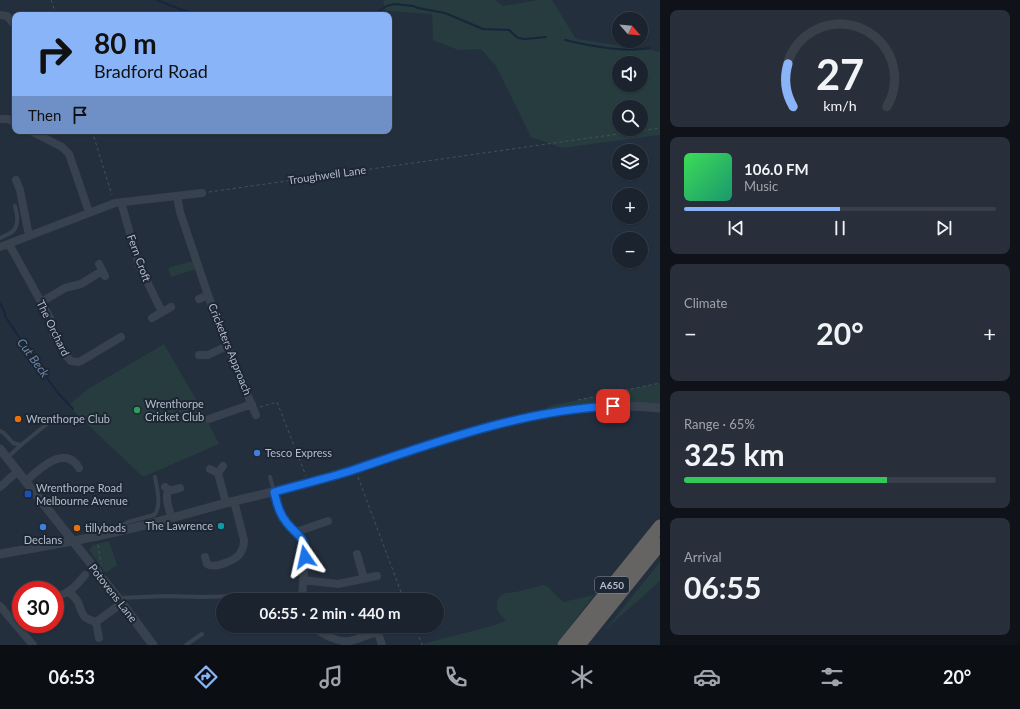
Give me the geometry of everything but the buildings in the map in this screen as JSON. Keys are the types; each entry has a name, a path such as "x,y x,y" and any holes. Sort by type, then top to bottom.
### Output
{"highway":[{"name":"A650","path":"564,645 660,526"},
{"name":"A650","path":"579,645 660,544"}],"street":[{"path":"0,15 7,16 12,22"},
{"path":"0,119 12,121"},
{"path":"41,134 62,147 69,154 88,212"},
{"path":"16,180 20,190 30,236"},
{"path":"0,247 88,212 118,203 202,193"},
{"name":"Cricketers Approach","path":"177,196 180,212 208,295 227,346 254,409 209,419"},
{"name":"Fern Croft","path":"118,203 139,266 162,312"},
{"name":"The Orchard","path":"9,244 51,320 54,336 71,362 84,360 121,337"},
{"path":"41,302 65,288 81,284 102,270"},
{"name":"Cricketers Approach","path":"199,299 208,295"},
{"path":"152,318 171,307"},
{"path":"199,355 208,357 227,346"},
{"path":"0,554 112,533 274,492 355,469 495,424 542,414 587,407 626,406 660,408"},
{"name":"Potovens Lane","path":"0,449 103,578 153,645"},
{"path":"26,481 53,460 63,458 70,459 80,468"},
{"path":"205,557 207,564 214,566 234,559 244,546 244,540 220,469 210,469"},
{"path":"0,487 18,471"},
{"path":"172,518 167,504 166,489 172,491 180,488"},
{"path":"274,492 278,509 286,523 296,532 306,546 302,593"},
{"path":"296,532 328,521"},
{"path":"357,554 364,579"},
{"path":"86,574 65,594 77,600 79,609 86,618 96,622"},
{"path":"303,580 338,584 377,576"},
{"path":"96,622 120,601"},
{"path":"0,606 33,645"},
{"path":"96,622 99,638"},
{"path":"324,633 331,637 350,641 368,633"},
{"path":"378,633 382,645"}],"lane":[{"path":"0,238 13,231 17,224 18,216 15,206"},
{"path":"7,458 58,414"},
{"path":"0,431 4,432 13,443 21,446"},
{"path":"112,533 128,522 157,512 158,505 155,477"},
{"path":"270,477 274,492"},
{"path":"120,601 166,596 216,597"},
{"path":"186,645 202,634"}],"path":[{"path":"51,0 55,12"},
{"name":"Troughwell Lane","path":"202,193 660,128"},
{"path":"93,134 118,203"},
{"path":"578,400 660,383"},
{"path":"254,409 277,402 308,482"},
{"path":"355,469 401,593"},
{"path":"97,536 103,578"},
{"path":"417,633 422,645"}],"green space":[{"path":"387,0 495,0 503,6 539,0 552,0 576,39 612,44 612,48 637,48 660,52 660,135 562,148 531,137 496,66 481,49 458,50 433,40 432,14 386,11 383,1"},
{"path":"196,260 199,268 171,277 168,268"},
{"name":"Wrenthorpe Cricket Club","path":"164,344 197,401 219,444 143,477 68,406 88,389"},
{"path":"660,383 660,408 542,414 549,406"},
{"path":"109,541 117,565 106,573 89,550 93,545"},
{"path":"660,562 660,581 605,630"},
{"path":"543,585 548,587 563,602 594,595 556,645 421,645 506,621 497,609 497,601 500,596 505,593 516,592"}],"waterway":[{"path":"157,0 190,12"},
{"path":"376,12 394,4 413,6 445,13 483,29 509,30 518,38 525,39 546,37"},
{"path":"565,40 618,49 629,50 649,48"},
{"name":"Cut Beck","path":"0,303 5,316 41,370 58,393 73,409"}],"place":[{"name":"Wrenthorpe Cricket Club","path":"137,410"},
{"name":"Wrenthorpe Club","path":"18,419"},
{"name":"Tesco Express","path":"257,453"},
{"name":"Wrenthorpe Road Melbourne Avenue","path":"28,494"},
{"name":"The Lawrence","path":"221,526"},
{"name":"Declans","path":"43,527"},
{"name":"tillybods","path":"77,528"}],"route":[{"path":"305,557 306,546 298,533 286,523 278,509 274,492 355,469 495,424 542,414 587,407 613,406"}]}
